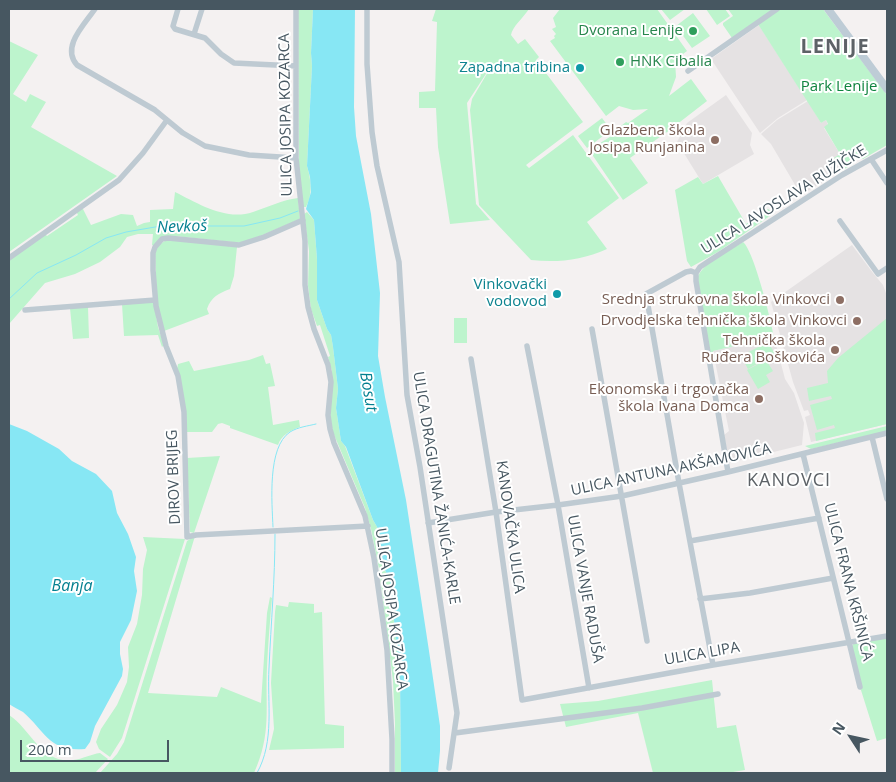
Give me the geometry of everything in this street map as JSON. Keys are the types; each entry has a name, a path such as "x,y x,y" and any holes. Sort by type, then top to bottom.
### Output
{"main road":[{"path":"828,9 887,88"}],"street":[{"path":"95,9 73,42 72,58 80,68 143,103 193,140 205,146 249,155 296,158"},
{"path":"178,9 173,26 205,38 220,54 234,63 296,66"},
{"path":"194,34 202,9"},
{"name":"ULICA JOSIPA KOZARCA","path":"296,9 296,158 306,252 305,285 314,329 330,374 328,415 330,429 368,526 387,650 392,729 392,773"},
{"name":"ULICA DRAGUTINA ŽANIĆA-KARLE","path":"367,9 367,64 372,132 377,166 399,262 407,395 420,467 457,713 449,768"},
{"path":"688,71 777,9"},
{"path":"9,258 118,180 143,153 167,120"},
{"name":"ULICA LAVOSLAVA RUŽIČKE","path":"678,484 646,294 679,275 694,272 842,175 887,150"},
{"path":"870,159 887,183"},
{"name":"DIROV BRIJEG","path":"302,218 244,245 175,238 162,239 158,242 153,253 155,300 161,329 180,383 184,412 187,537 368,526"},
{"path":"840,221 878,274 887,268"},
{"path":"694,272 728,472"},
{"path":"26,310 155,300"},
{"path":"592,329 647,641"},
{"name":"ULICA VANJE RADUŠA","path":"527,346 558,505 589,688"},
{"name":"KANOVAČKA ULICA","path":"471,359 496,512 522,700"},
{"name":"ULICA ANTUNA AKŠAMOVIĆA","path":"428,523 496,512 622,496 887,433"},
{"path":"872,437 887,499"},
{"name":"ULICA FRANA KRŠINIĆA","path":"803,454 860,687"},
{"path":"678,484 713,665"},
{"path":"690,541 819,518"},
{"path":"700,599 750,593 833,578"},
{"name":"ULICA LIPA","path":"522,700 887,636"},
{"path":"455,733 642,708 718,694"}],"shaded area":[{"path":"759,25 807,100 778,118 760,133 711,59"},
{"name":"Glazbena škola Josipa Runjanina","path":"726,95 752,133 750,145 754,154 703,184 677,142 687,123"},
{"path":"808,101 821,123 826,120 828,125 824,128 840,154 843,170 801,195 771,144 761,134 777,120"},
{"name":"Tehnička škola Ruđera Boškovića","path":"852,245 883,285 887,296 887,424 811,442 805,417 810,415 808,410 804,411 793,382 771,302"},
{"name":"Ekonomska i trgovačka škola Ivana Domca","path":"774,337 785,379 794,393 804,423 802,445 729,463 724,435 729,431 713,351"}],"green space":[{"path":"298,9 313,9 307,166 310,192 306,207 303,207 299,170"},
{"path":"436,9 529,9 516,25 511,35 518,44 525,39 539,57 536,60 583,122 526,165 529,168 573,135 619,198 587,222 607,249 570,260 531,260 479,205 470,110 472,99 495,60 467,103 476,204 490,220 450,224 438,147 436,108 419,108 419,92 435,91 437,22 432,21"},
{"name":"HNK Cibalia","path":"560,9 657,9 687,51 675,60 676,77 669,96 691,79 707,101 630,158 648,183 623,200 589,150 613,135 612,133 626,122 628,123 648,109 633,110 619,106 606,116 550,41 555,38 556,34 552,29 556,27 553,18"},
{"path":"661,9 685,9 670,20"},
{"path":"706,9 725,9 730,16 717,25"},
{"name":"Park Lenije","path":"728,9 823,9 887,95 887,145 863,159 854,159 853,164 843,170 841,169 834,158 840,154 824,127 828,124 826,120 821,123 756,21 732,38 723,25 733,16"},
{"name":"Dvorana Lenije","path":"693,13 710,36 692,48 676,26"},
{"path":"9,41 38,55 13,94 26,102 30,94 46,102 31,127 117,176 9,252"},
{"path":"602,118 611,130 587,148 578,136"},
{"path":"718,176 746,224 768,209 774,213 718,252 691,267 687,261 675,190 698,177 703,184"},
{"path":"175,192 213,210 233,214 253,212 298,198 300,219 242,243 174,236 154,246 152,245 153,234 138,234 127,237 120,247 100,262 75,274 45,283 9,324 9,260 45,234 47,236 78,215 76,211 82,207 91,225 121,214 133,215 137,226 150,222 150,210 173,209"},
{"path":"307,212 314,220 317,259 317,300 331,335 333,347 338,389 336,408 341,441 345,446 373,520 380,532 378,540 379,555 390,582 400,677 401,773 395,773 393,681 379,569 365,508 332,430 330,413 332,371 328,357 330,356 320,325 317,326 311,309 308,286 309,251 304,214"},
{"path":"170,239 237,247 234,276 230,289 213,298 207,309 209,314 164,331 157,305 155,253 160,244"},
{"path":"743,242 757,272 774,337 713,351 713,354 710,355 697,279 710,262"},
{"path":"154,302 158,327 164,345 162,347 158,335 124,336 122,304"},
{"path":"88,307 89,338 73,339 70,308"},
{"path":"454,318 467,318 467,343 454,343"},
{"path":"887,318 887,424 816,441 815,433 835,428 834,425 817,430 810,405 832,399 831,396 809,401 807,388 828,383 827,371 838,358"},
{"path":"768,342 775,354 748,369 741,356"},
{"path":"263,355 266,364 270,363 275,386 268,387 273,425 299,420 300,427 290,431 279,441 278,445 230,428 230,426 222,423 218,424 212,432 186,432 177,369 178,364 189,361 194,371 249,360"},
{"path":"766,360 773,371 766,375 770,382 758,389 747,370"},
{"path":"887,426 887,431 811,449 805,446"},
{"path":"220,456 194,533 190,532 187,458"},
{"path":"195,536 148,693 217,697 221,687 261,703 267,613 270,597 272,598 268,641 266,720 260,759 254,773 100,773 117,754 124,742 187,541"},
{"path":"143,537 185,539 122,738 110,757 99,749 96,742 101,729 117,705 127,682 129,667 128,647 137,624 147,550"},
{"path":"289,602 314,604 314,613 322,612 325,724 344,726 344,748 269,750 274,729 271,683 275,612 276,605 288,607"},
{"path":"887,637 887,738 877,741 860,687 852,646 854,643"},
{"path":"712,680 717,728 736,725 745,770 727,773 653,773 638,713 566,727 560,704 598,701"},
{"path":"9,715 17,721 44,751 53,757 62,760 73,760 100,753 108,759 95,773 9,773"}],"water":[{"name":"Bosut","path":"313,9 355,9 354,107 356,136 371,214 380,293 378,356 406,500 440,726 438,773 401,773 400,677 390,582 379,555 378,540 380,532 373,520 346,447 341,441 336,408 338,389 331,335 317,300 317,259 314,220 306,209 311,192 307,166"},
{"name":"Banja","path":"9,424 27,431 59,449 72,461 96,474 112,491 117,513 128,534 136,557 134,571 137,591 131,620 120,642 122,676 85,749 73,749 56,744 23,712 9,704"}],"waterway":[{"name":"Nevkoš","path":"9,299 37,273 76,255 106,238 126,232 161,226 244,226 280,218 298,211"},
{"path":"273,527 272,476 278,450 283,439 290,432 316,424"},
{"path":"257,773 263,761 269,722 269,668 275,534"}],"place":[{"name":"Dvorana Lenije","path":"693,31"},
{"name":"HNK Cibalia","path":"620,62"},
{"name":"Zapadna tribina","path":"580,68"},
{"name":"Glazbena škola Josipa Runjanina","path":"715,140"},
{"name":"Vinkovački vodovod","path":"557,294"},
{"name":"Srednja strukovna škola Vinkovci","path":"840,300"},
{"name":"Drvodjelska tehnička škola Vinkovci","path":"857,321"},
{"name":"Tehnička škola Ruđera Boškovića","path":"835,350"},
{"name":"Ekonomska i trgovačka škola Ivana Domca","path":"759,399"}],"district":[{"name":"LENIJE","path":"835,47"},
{"name":"KANOVCI","path":"789,481"}]}
